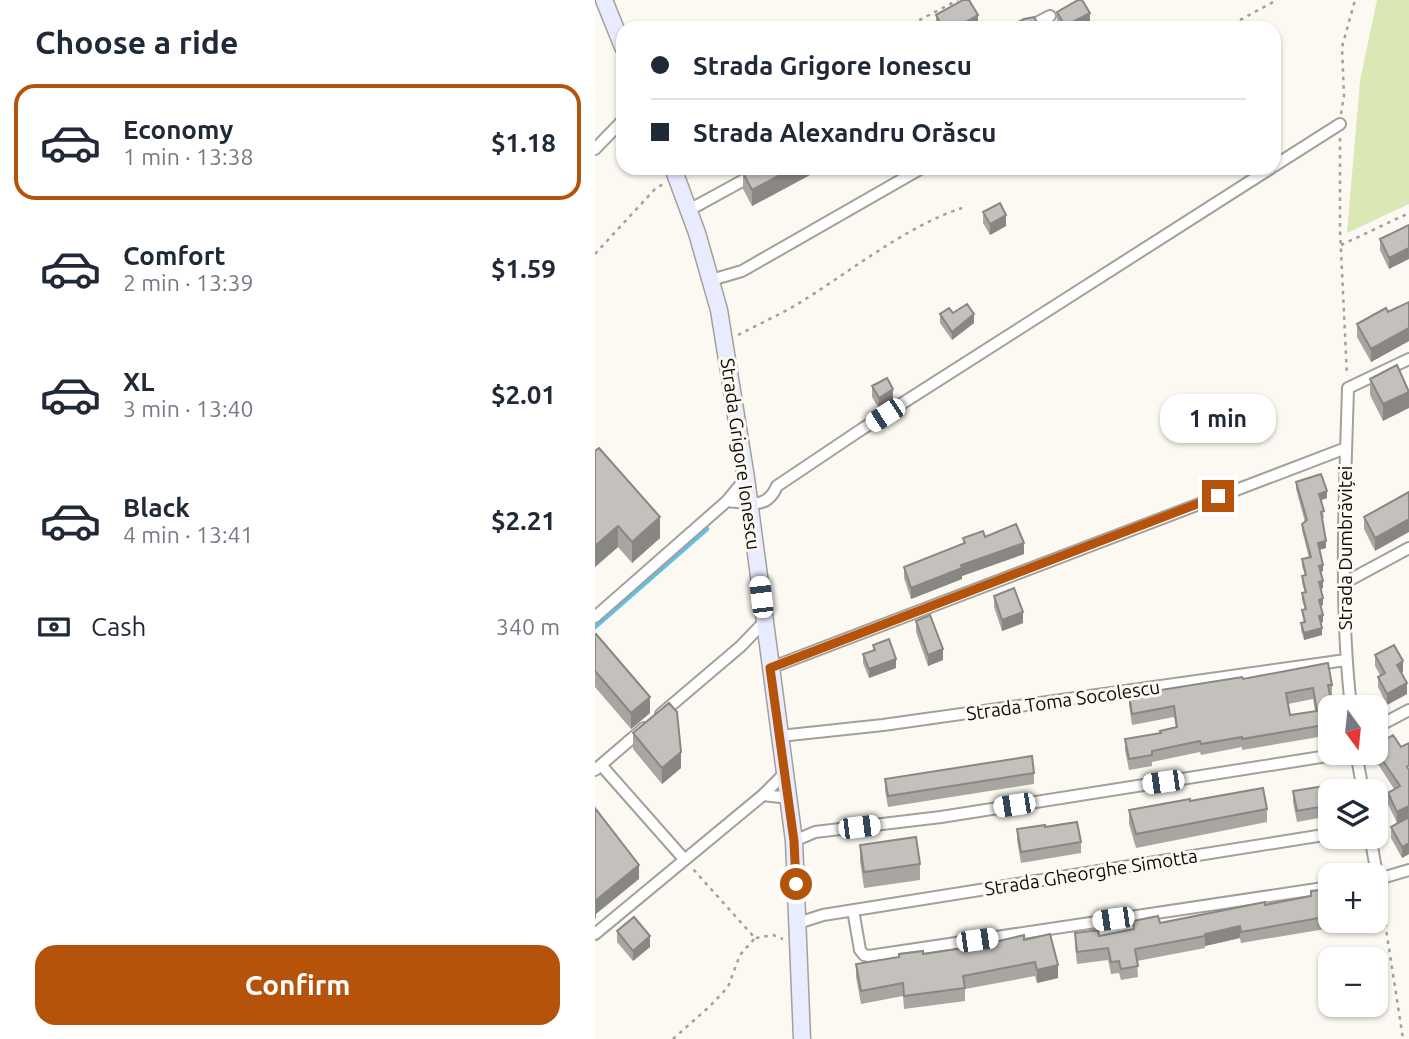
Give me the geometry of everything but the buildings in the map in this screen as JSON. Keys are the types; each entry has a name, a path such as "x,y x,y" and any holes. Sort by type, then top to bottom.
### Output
{"main road":[{"path":"604,0 616,30"},
{"name":"Strada Grigore Ionescu","path":"676,175 711,280 725,340 746,478 794,841 802,1039"}],"street":[{"path":"1040,21 1050,16"},
{"path":"1281,162 1340,124"},
{"path":"595,149 616,127"},
{"path":"689,210 753,175"},
{"path":"711,280 742,271 910,175"},
{"path":"727,501 749,504 762,503 772,498 777,486 862,429 1260,175"},
{"path":"1347,388 1409,359"},
{"name":"Strada Dumbrăviței","path":"1347,388 1344,583 1350,695"},
{"path":"770,668 1346,447"},
{"path":"595,617 727,501 746,478"},
{"path":"1344,583 1409,548"},
{"path":"684,859 598,767 741,646 764,622"},
{"path":"741,646 767,644"},
{"name":"Strada Toma Socolescu","path":"780,736 883,725 1346,660"},
{"path":"1388,721 1409,710"},
{"path":"794,841 815,832 941,817 1318,758"},
{"path":"595,934 763,795 785,773"},
{"path":"763,795 789,798"},
{"path":"792,824 815,832"},
{"name":"Strada Gheorghe Simotta","path":"798,923 823,915 1318,836"},
{"path":"1388,877 1409,870"},
{"path":"853,910 860,950 869,956 1318,889"},
{"path":"797,905 823,915"}],"path":[{"path":"918,21 958,0"},
{"path":"1238,21 1277,0"},
{"path":"1347,388 1341,245 1340,124 1344,96 1342,47 1355,0"},
{"path":"595,254 671,175"},
{"path":"725,340 794,306 942,214 962,208"},
{"path":"1341,245 1409,213"},
{"path":"684,859 755,938"},
{"path":"1386,933 1403,1039"},
{"path":"673,1039 728,987 740,954 755,938 773,935 786,941"}],"green space":[{"path":"1377,0 1409,0 1409,204 1347,233 1360,81"}],"waterway":[{"path":"595,627 707,529"}],"route":[{"path":"796,884 794,841 770,668 1218,496"}]}
